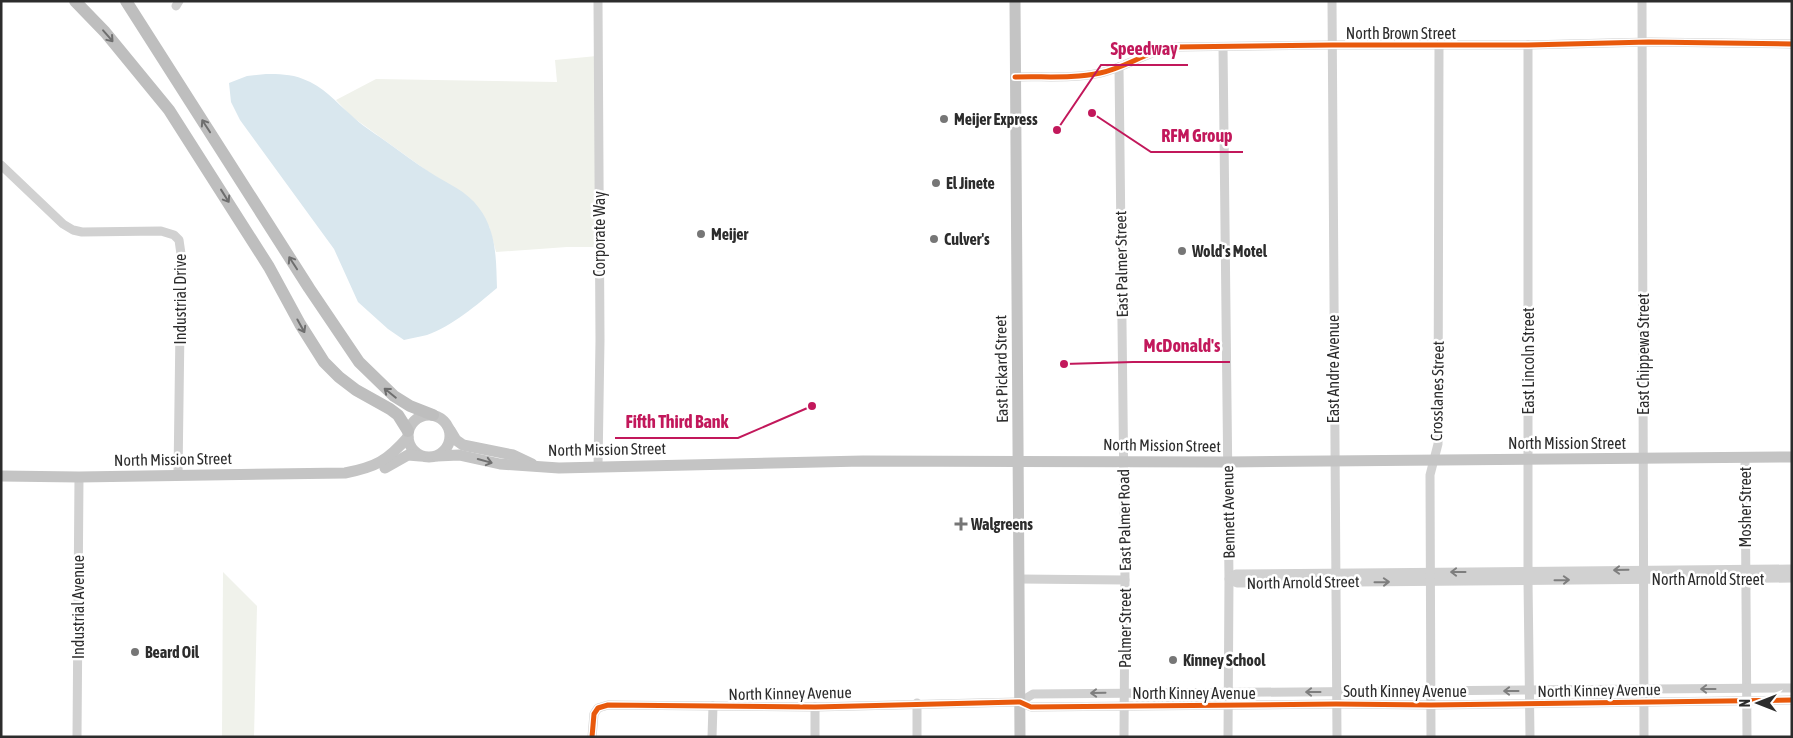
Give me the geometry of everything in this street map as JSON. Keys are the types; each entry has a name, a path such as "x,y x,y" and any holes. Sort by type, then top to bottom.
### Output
{"highway":[{"path":"74,1 105,32 169,110 269,267 300,324 324,362 351,387 398,415 408,434"},
{"path":"126,1 359,362 369,374 394,396 410,406 433,415"}],"main road":[{"name":"East Pickard Street","path":"1014,1 1020,737"},
{"name":"North Mission Street","path":"345,473 371,467 391,455 408,434 412,424 418,418 425,415 433,415 443,420 456,440 463,445 513,456 533,465"},
{"path":"437,456 449,446 450,430"},
{"path":"408,434 412,450 422,457"},
{"name":"North Mission Street","path":"1,476 79,477 345,473 366,475 383,470 408,455 430,458 459,455 500,464 553,467 863,461 1227,462 1792,457"}],"street":[{"name":"Corporate Way","path":"598,1 600,331 598,467"},
{"name":"East Andre Avenue","path":"1332,1 1337,737"},
{"name":"East Chippewa Street","path":"1642,1 1642,575 1644,737"},
{"name":"North Brown Street","path":"1015,77 1083,76 1100,73 1160,49 1176,47 1528,45 1642,42 1792,44"},
{"name":"Crosslanes Street","path":"1431,737 1430,475 1438,435 1439,45"},
{"name":"East Lincoln Street","path":"1528,45 1528,576 1530,737"},
{"name":"Bennett Avenue","path":"1222,47 1229,579 1228,737"},
{"name":"East Palmer Street","path":"1119,67 1123,461"},
{"name":"Industrial Drive","path":"1,165 63,224 73,230 97,232 161,231 179,240 181,254 178,475"},
{"name":"Mosher Street","path":"1745,457 1748,737"},
{"name":"East Palmer Road","path":"1123,461 1125,580"},
{"name":"Industrial Avenue","path":"77,737 79,477"},
{"name":"North Arnold Street","path":"1745,574 1792,569"},
{"name":"North Arnold Street","path":"1430,576 1336,582 1237,583 1229,579 1236,574 1336,572 1430,576 1745,574 1792,578"},
{"path":"1020,579 1125,580"},
{"name":"Palmer Street","path":"1124,737 1125,580"},
{"name":"South Kinney Avenue","path":"1020,702 1033,694 1792,688"},
{"name":"North Kinney Avenue","path":"592,737 594,714 598,708 608,705 815,707 917,703 1020,702 1031,707 1431,705 1792,700"},
{"path":"917,703 917,737"},
{"path":"712,737 713,706"},
{"path":"815,707 815,737"}],"shaded area":[{"path":"597,56 599,247 567,247 496,252 489,226 430,173 351,116 336,100 376,79 557,82 555,60"},
{"path":"266,74 294,76 317,86 363,125 425,169 469,197 485,217 492,236 496,257 497,288 445,327 427,335 404,340 388,329 358,302 334,249 240,120 231,102 229,83 247,76"},
{"path":"223,572 257,606 254,737 222,737"}],"cycle path":[{"path":"1015,77 1090,75 1119,67 1155,52 1176,47 1528,45 1649,42 1792,44"},
{"path":"592,737 594,714 598,708 608,705 815,707 1020,702 1031,707 1431,705 1792,700"}],"place":[{"name":"RFM Group","path":"1092,113"},
{"name":"Meijer Express","path":"944,119"},
{"name":"Speedway","path":"1057,130"},
{"name":"El Jinete","path":"936,183"},
{"name":"Meijer","path":"701,234"},
{"name":"Culver's","path":"934,239"},
{"name":"Wold's Motel","path":"1182,251"},
{"name":"McDonald's","path":"1064,364"},
{"name":"Fifth Third Bank","path":"812,406"},
{"name":"Walgreens","path":"961,524"},
{"name":"Beard Oil","path":"135,652"},
{"name":"Kinney School","path":"1173,660"}]}
